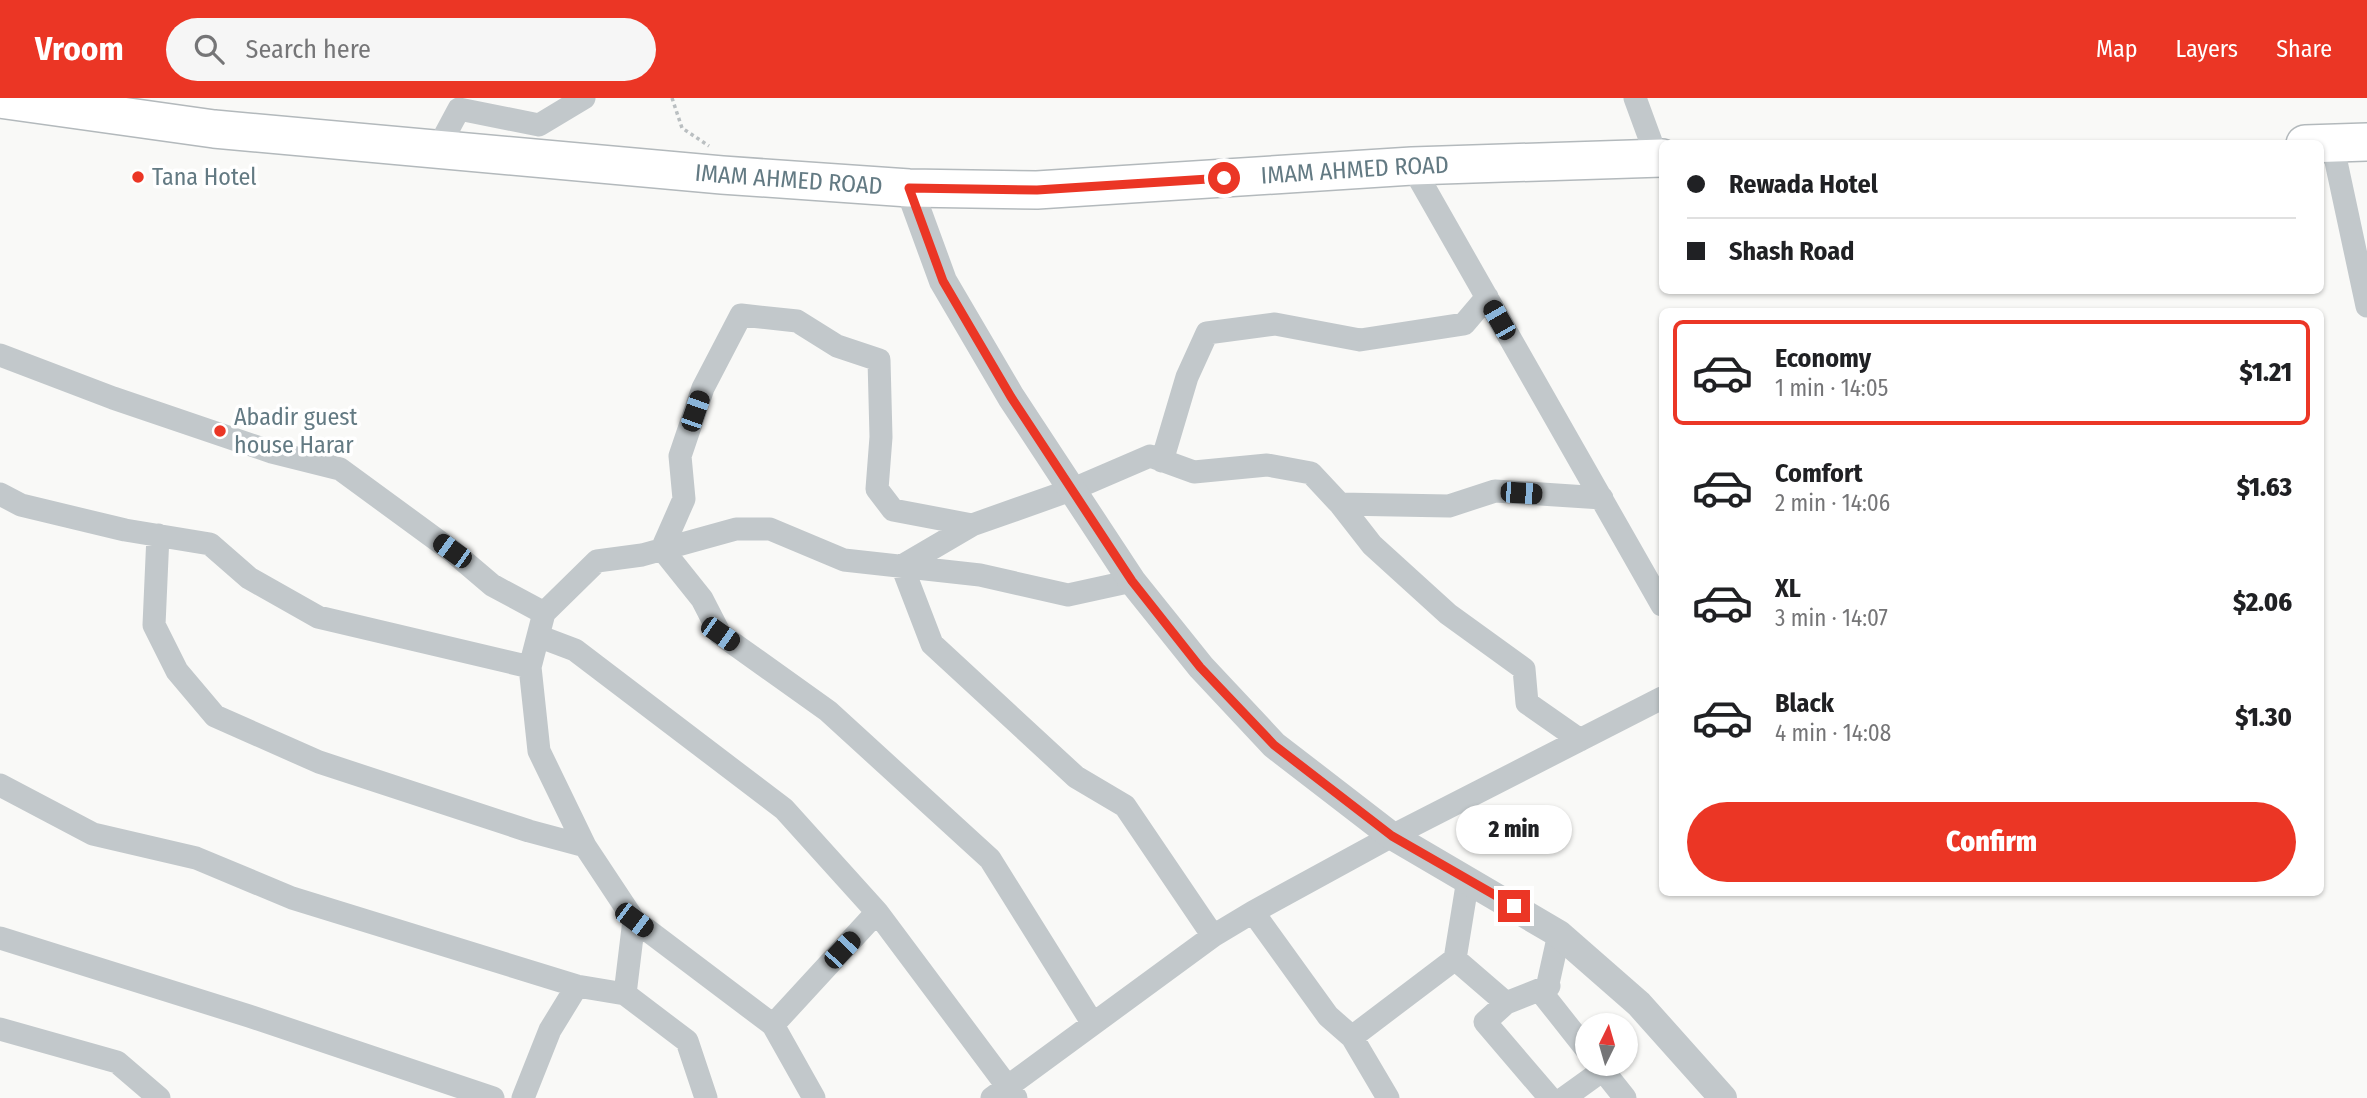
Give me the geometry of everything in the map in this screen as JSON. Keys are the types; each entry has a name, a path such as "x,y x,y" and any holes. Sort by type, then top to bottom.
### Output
{"highway":[{"name":"IMAM AHMED ROAD","path":"0,99 61,104 214,128 437,150 909,188 1037,190 1412,166 1659,158"}],"street":[{"path":"437,150 459,104 539,125 584,98"},
{"path":"1635,98 1659,156"},
{"path":"2335,143 2367,306"},
{"path":"1412,166 1659,600"},
{"path":"909,188 943,281 1011,397 1132,581 1200,667 1274,745 1392,836 1559,934 1639,1004 1723,1098"},
{"path":"1162,461 1187,377 1207,333 1275,324 1360,340 1464,324 1487,298"},
{"path":"662,550 684,499 680,456 703,388 741,315 797,321 837,346 878,360 881,437 877,489 893,510 972,525"},
{"path":"0,355 114,398 259,447 340,470 452,551 492,584 544,613"},
{"path":"902,566 972,525 1071,489 1150,456 1194,472 1267,465 1311,473 1372,545 1448,614 1524,669 1527,703 1580,740"},
{"path":"1340,504 1448,506 1495,491 1602,498"},
{"path":"0,494 21,505 210,544 249,578 318,617 530,667"},
{"path":"814,1098 773,1025 634,920 585,846 539,751 530,667 544,613 597,561 642,555 736,529 770,529 844,560 980,575 1068,594 1132,581"},
{"path":"158,535 154,625 177,671 215,716 319,762 529,831 585,846"},
{"path":"662,550 702,599 720,634 828,711 990,859 1093,1024"},
{"path":"902,566 932,644 1076,777 1125,806 1213,936"},
{"path":"538,636 575,650 784,809 877,912 1005,1094 1093,1024 1213,936 1392,836 1659,700"},
{"path":"0,785 93,834 196,858 292,898 577,986 625,994 687,1041 706,1098"},
{"path":"1352,1037 1455,959 1468,879"},
{"path":"773,1025 877,912"},
{"path":"1253,912 1328,1016 1352,1037 1388,1098"},
{"path":"625,994 634,920"},
{"path":"1559,934 1545,997 1575,1035"},
{"path":"0,938 249,1016 493,1098"},
{"path":"1455,959 1506,1003"},
{"path":"523,1098 550,1030 577,986"},
{"path":"1549,986 1506,1003 1485,1022 1549,1098"},
{"path":"0,1029 117,1062 159,1098"},
{"path":"1564,1098 1590,1076"},
{"path":"1608,1076 1625,1098"}],"path":[{"path":"671,98 682,128 712,148 722,175"}],"place":[{"name":"Tana Hotel","path":"138,177"},
{"name":"Abadir guest house Harar","path":"220,431"}],"route":[{"path":"1224,178 1037,190 909,188 943,281 976,340 1132,581 1200,667 1274,745 1392,836 1514,906"}]}
